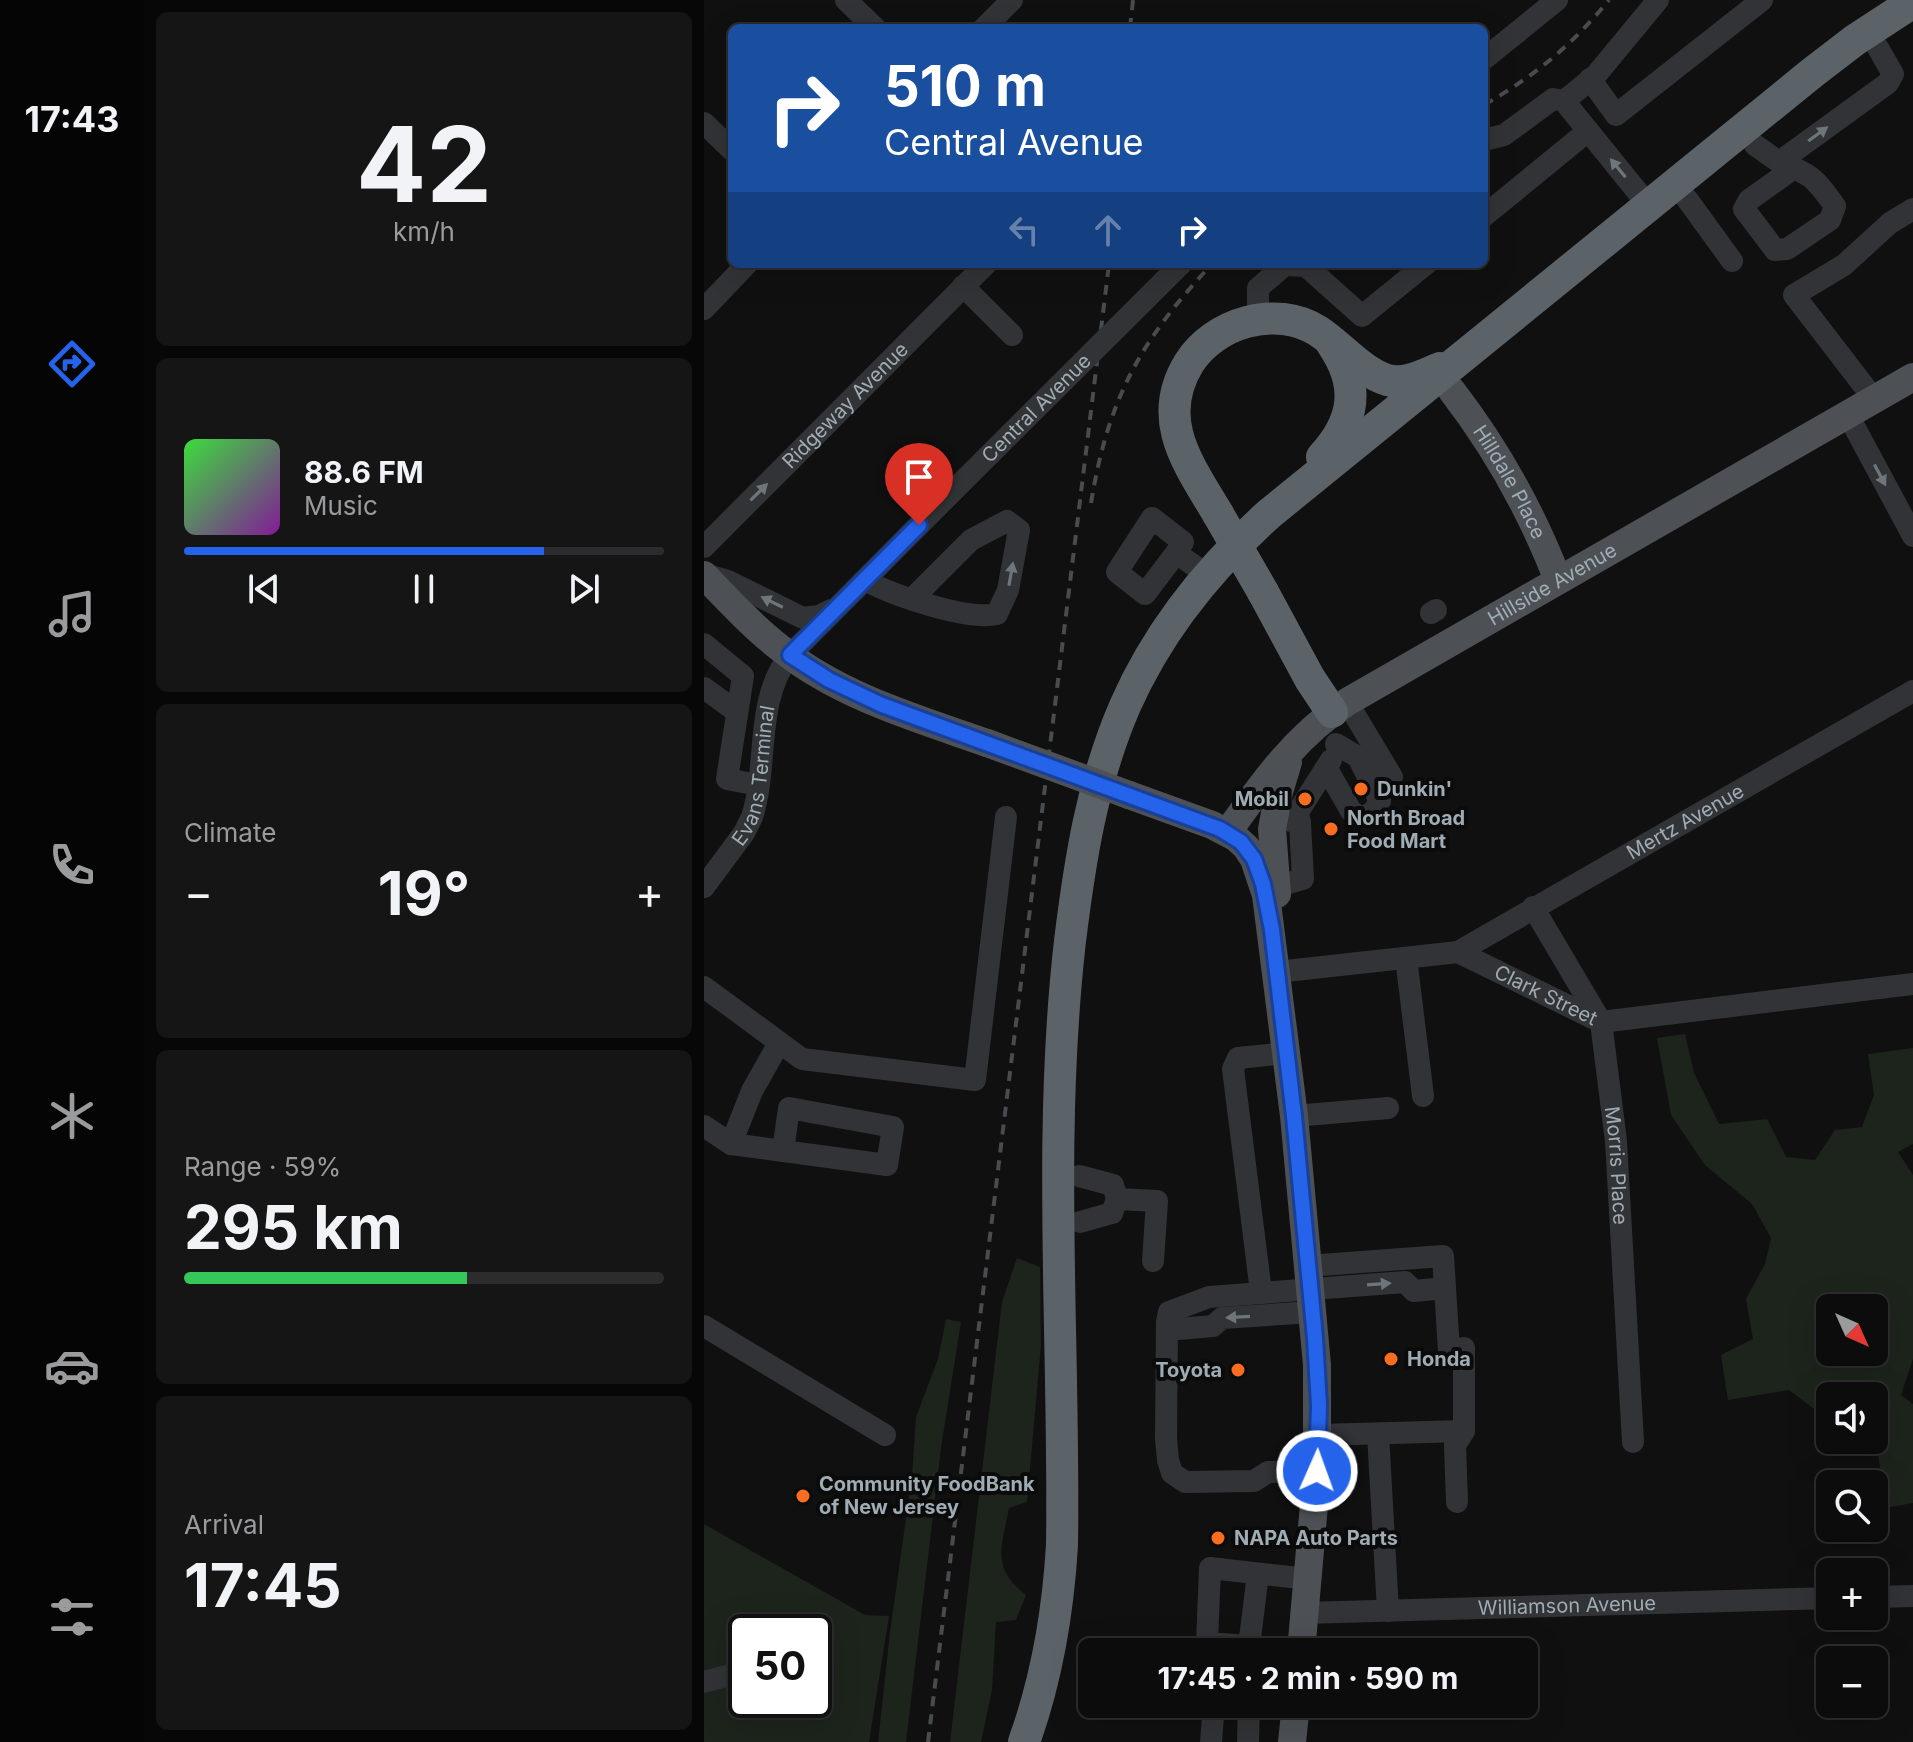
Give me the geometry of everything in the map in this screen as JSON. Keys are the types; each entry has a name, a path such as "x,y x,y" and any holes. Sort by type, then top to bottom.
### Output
{"highway":[{"path":"1046,1742 1066,1674 1082,1566 1081,1023 1099,857 1120,772 1149,700 1189,632 1245,564 1279,531 1649,206 1833,57 1913,2"},
{"path":"1269,514 1687,199 1776,158 1878,48 1913,25"},
{"path":"1334,719 1186,461 1178,442 1174,414 1182,375 1205,344 1230,328 1258,319 1299,322 1317,330 1372,372 1395,381 1455,376"},
{"path":"1024,1742 1049,1652 1061,1559 1058,1089 1066,980 1080,863 1100,775 1126,704 1166,632 1209,576 1329,449 1346,423 1350,407 1350,382 1330,341"}],"main road":[{"name":"Hilldale Place","path":"1455,376 1482,433 1530,515 1558,580"},
{"name":"Hillside Avenue","path":"1228,832 1297,741 1558,580 1913,377"},
{"path":"704,574 746,618 790,655 870,700 1228,832 1246,847 1258,867 1272,930 1287,1053 1319,1405 1317,1471 1302,1638"},
{"path":"1272,930 1278,886 1272,840 1287,820 1282,780 1297,741"},
{"path":"1292,1742 1295,1718"}],"street":[{"path":"846,0 871,24"},
{"path":"988,24 1012,0"},
{"path":"1488,56 1557,0"},
{"path":"1564,101 1590,79 1658,0"},
{"path":"1590,79 1616,115 1762,0"},
{"path":"1488,139 1504,135 1553,99 1564,101 1649,206"},
{"path":"704,123 728,146"},
{"path":"1488,213 1588,131"},
{"path":"1687,199 1732,261"},
{"path":"1874,399 1794,295 1844,265 1890,223 1913,209"},
{"path":"704,309 743,268"},
{"name":"Ridgeway Avenue","path":"704,547 982,268"},
{"name":"Central Avenue","path":"790,655 1177,268"},
{"path":"1258,319 1258,288 1280,268"},
{"path":"1308,268 1362,316 1421,268"},
{"path":"963,286 1012,335"},
{"path":"1848,415 1913,536"},
{"path":"865,580 883,590 912,599 983,617 997,614 1008,590 1019,530 1007,521 971,540 912,599"},
{"path":"1176,553 1209,576"},
{"path":"704,574 728,581 803,618 819,616 839,606"},
{"path":"704,644 743,676 727,779 758,785"},
{"name":"Evans Terminal","path":"704,887 748,825 755,809 772,687 778,671 790,655"},
{"path":"704,688 737,712"},
{"name":"Mertz Avenue","path":"1458,952 1913,691"},
{"path":"1287,820 1298,812 1327,769 1334,719"},
{"path":"1327,769 1351,811 1361,818 1373,812 1380,801 1334,719"},
{"path":"1334,719 1392,777"},
{"path":"704,987 802,1059 975,1080 1006,817"},
{"name":"Morris Place","path":"1533,907 1601,1022 1616,1141 1633,1442"},
{"path":"1277,972 1458,952"},
{"name":"Clark Street","path":"1458,952 1601,1022 1913,984"},
{"path":"1406,958 1423,1096"},
{"path":"731,1144 752,1091 779,1043"},
{"path":"1261,1292 1233,1069 1238,1058 1287,1053"},
{"path":"704,1126 731,1144 783,1151 887,1165 893,1127 789,1108 783,1151"},
{"path":"1294,1116 1388,1108"},
{"path":"1079,1176 1113,1185 1117,1199 1112,1213 1080,1222"},
{"path":"1117,1199 1157,1201 1153,1261"},
{"path":"1167,1330 1213,1326 1222,1318 1310,1289 1443,1256 1449,1351 1464,1348 1464,1431 1455,1445 1457,1502"},
{"path":"1317,1471 1268,1472 1254,1481 1185,1482 1172,1473 1166,1438 1169,1312 1209,1297 1261,1292 1405,1282 1414,1291 1445,1288"},
{"path":"704,1326 885,1435"},
{"path":"1318,1435 1464,1431"},
{"path":"1378,1434 1388,1611"},
{"path":"1258,1574 1308,1579"},
{"path":"1888,1597 1913,1596"},
{"name":"Williamson Avenue","path":"1305,1613 1816,1598"},
{"path":"704,1682 728,1676"},
{"path":"1211,1742 1213,1718"}],"shaded area":[{"path":"1685,1034 1694,1073 1719,1124 1767,1119 1786,1157 1815,1160 1835,1130 1862,1127 1874,1095 1868,1054 1913,1048 1913,1144 1898,1152 1913,1175 1913,1359 1901,1395 1913,1404 1913,1503 1888,1507 1888,1470 1880,1470 1878,1454 1888,1454 1888,1382 1816,1382 1816,1410 1789,1390 1728,1400 1721,1355 1753,1339 1746,1299 1765,1264 1771,1238 1752,1204 1705,1165 1671,1115 1657,1038"},
{"path":"1017,1258 1040,1267 1041,1345 1027,1502 1009,1508 1001,1556 1007,1575 1026,1595 1016,1620 996,1622 992,1690 981,1742 950,1742 1002,1302"},
{"path":"946,1319 961,1322 941,1448 906,1742 878,1742 912,1476 916,1417 938,1359"},
{"path":"704,1524 865,1615 889,1616 869,1742 704,1742"}],"railway":[{"path":"1130,24 1133,0"},
{"path":"1488,102 1552,58 1581,32 1609,0"},
{"path":"928,1742 1109,268"},
{"path":"1091,503 1107,433 1131,373 1165,319 1208,268"}],"place":[{"name":"Dunkin'","path":"1361,789"},
{"name":"Mobil","path":"1305,799"},
{"name":"North Broad Food Mart","path":"1331,829"},
{"name":"Honda","path":"1391,1359"},
{"name":"Toyota","path":"1238,1370"},
{"name":"Community FoodBank of New Jersey","path":"803,1496"},
{"name":"NAPA Auto Parts","path":"1218,1538"}],"route":[{"path":"919,525 790,655 829,680 882,705 1212,825 1235,837 1246,847 1258,867 1272,930 1294,1116 1317,1365 1317,1471"}]}
